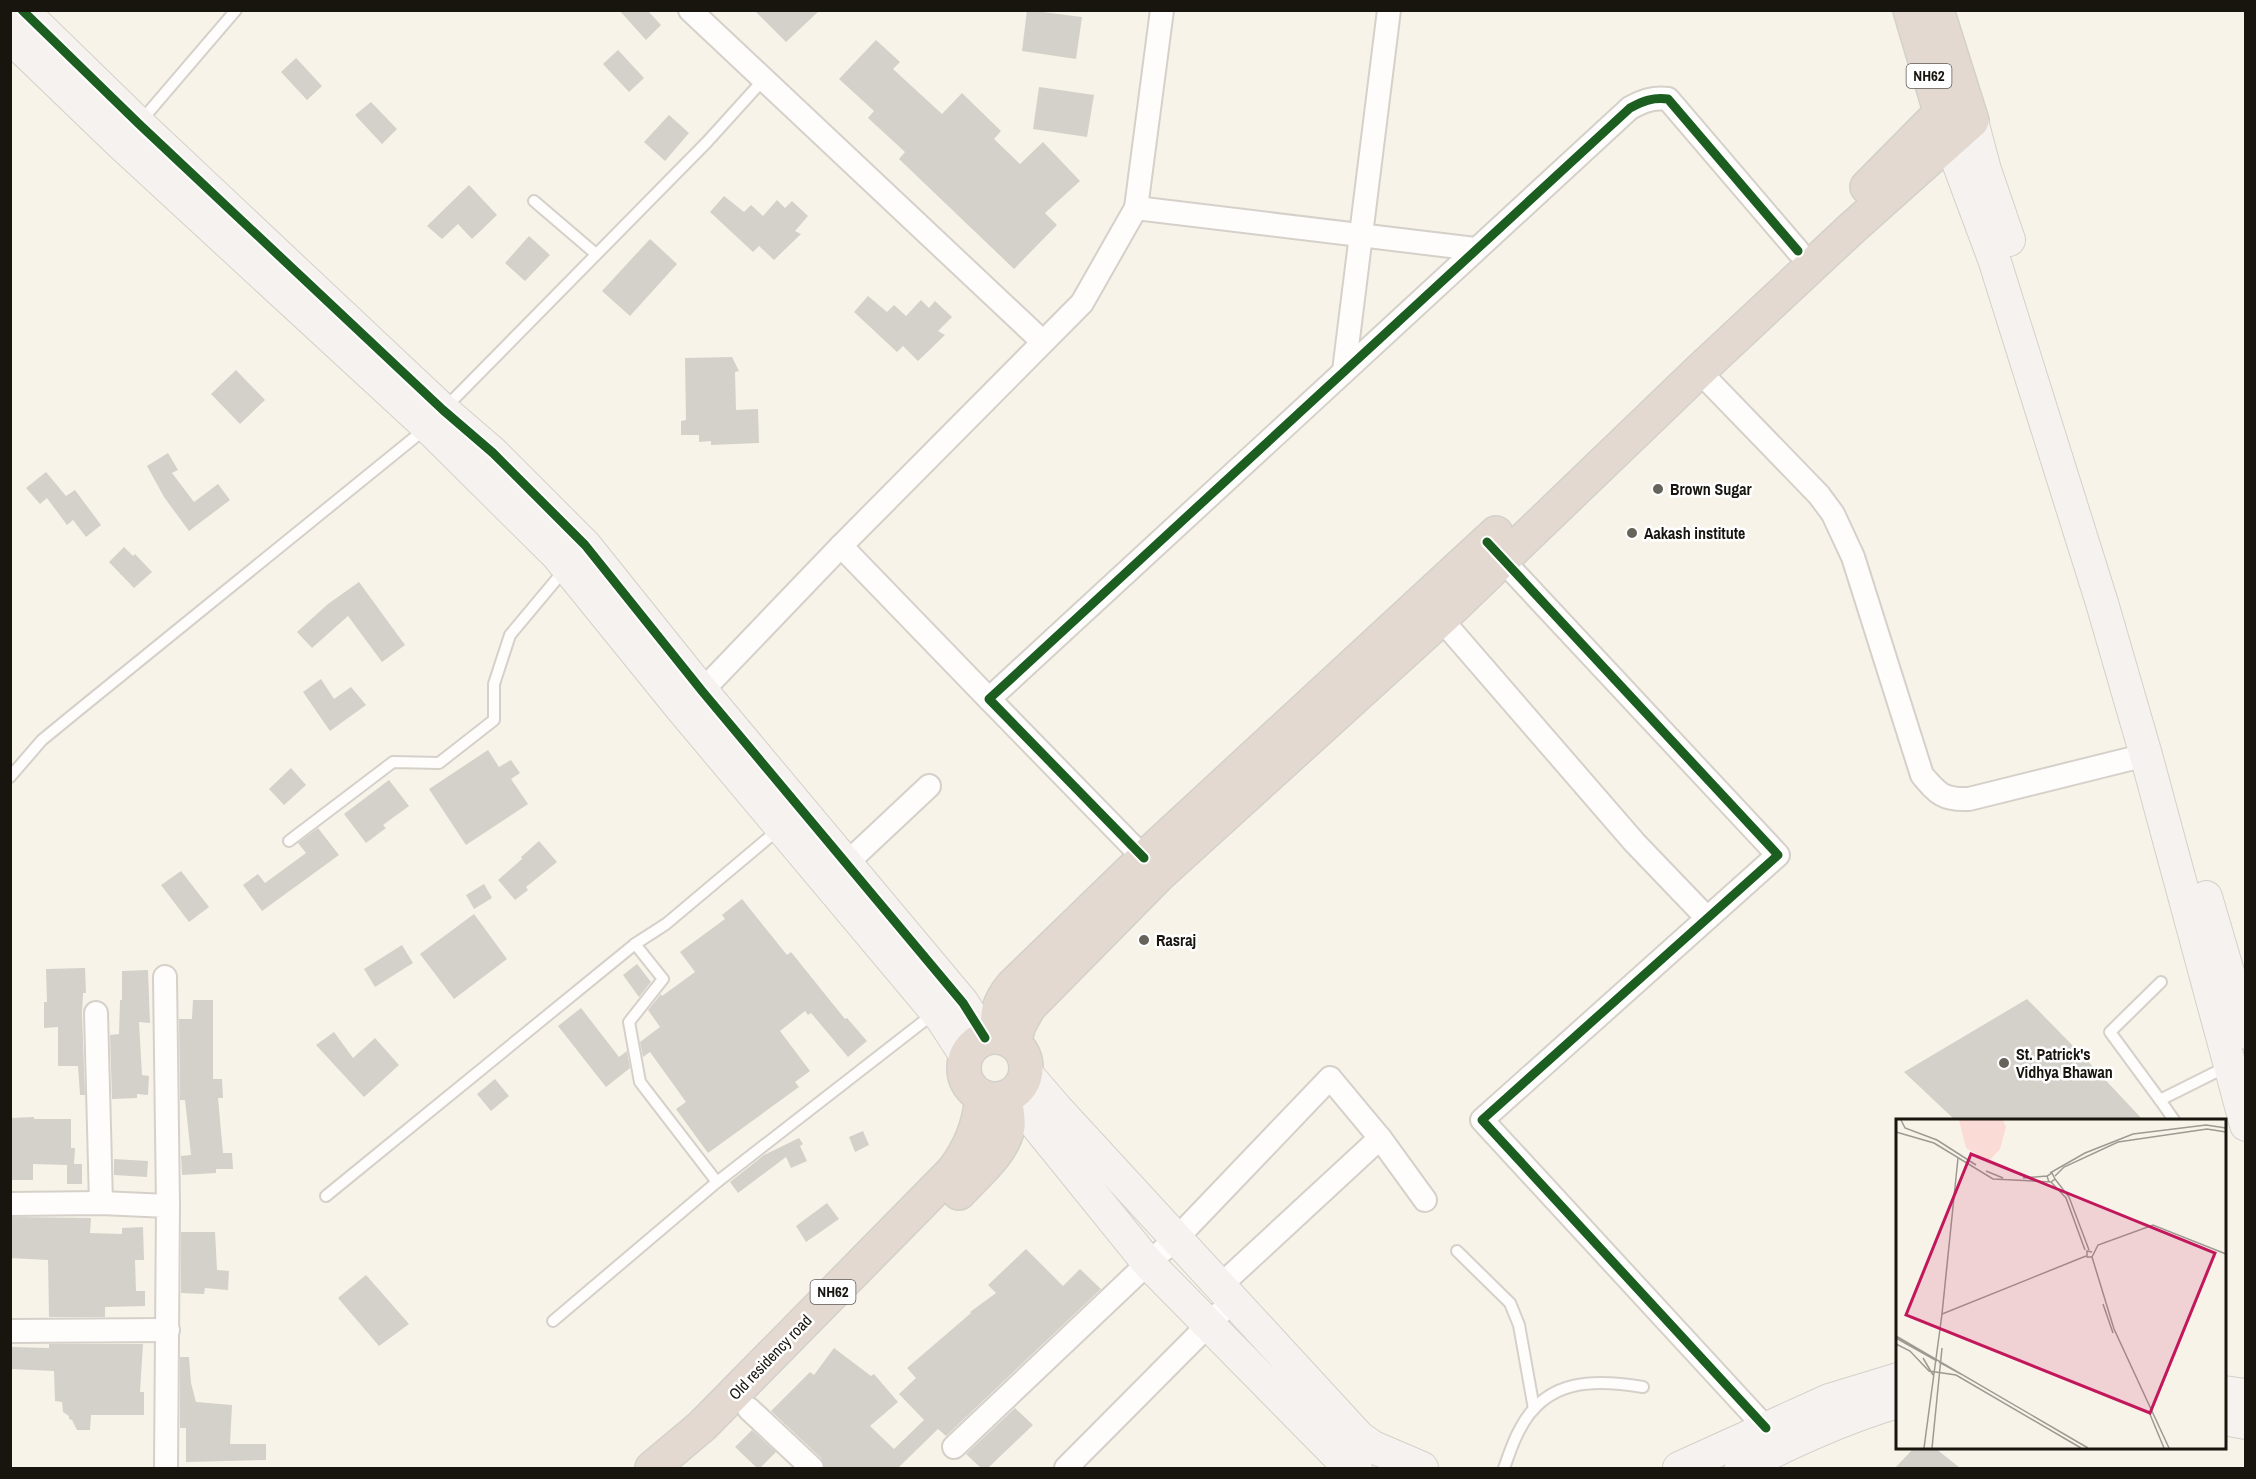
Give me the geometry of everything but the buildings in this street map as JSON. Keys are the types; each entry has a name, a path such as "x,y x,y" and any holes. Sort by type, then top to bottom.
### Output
{"highway":[{"name":"NH62","path":"1910,10 1956,117"},
{"name":"NH62","path":"1937,10 1956,117"},
{"name":"NH62","path":"998,1067 1029,1007 1158,876 1441,619 1494,550 1668,369 1798,251 1956,117"},
{"name":"NH62","path":"998,1067 999,1007 1008,991 1144,858 1699,371 1859,222 1956,117"},
{"name":"Old residency road","path":"686,1468 749,1409 995,1152 1005,1137 1008,1126 998,1067"},
{"name":"Old residency road","path":"652,1468 702,1426 953,1171 967,1152 975,1135 998,1067"}],"street":[{"path":"22,10 129,133"},
{"path":"690,10 1043,342"},
{"path":"702,691 841,546 1082,303 1136,208 1162,10"},
{"path":"1344,371 1389,10"},
{"path":"10,37 129,133 435,418 493,453 576,556 702,691 935,1012 998,1067 1176,1239 1226,1293 1346,1458"},
{"path":"989,699 1475,249 1630,108 1644,100 1668,99 1798,251"},
{"path":"1956,117 1994,260 2102,603 2146,755 2246,1125"},
{"path":"1956,117 1985,170 2044,349 2246,1034"},
{"path":"1136,208 1475,249"},
{"path":"1699,371 1819,495 1833,514 1853,557 1922,775 1936,793 1952,800 1969,799 2146,755"},
{"path":"841,546 1144,858"},
{"path":"1494,550 1778,855 1482,1120 1766,1428"},
{"path":"576,556 681,708 792,818 847,863 963,1003 998,1067 1148,1263 1208,1325 1346,1458"},
{"path":"1441,619 1635,843 1707,918"},
{"path":"847,863 929,786"},
{"path":"165,977 168,1206 166,1468"},
{"path":"96,1013 101,1203"},
{"path":"954,1447 1176,1239 1330,1078 1380,1138 1425,1200"},
{"path":"1066,1468 1208,1325 1226,1293 1380,1138"},
{"path":"10,1204 101,1203 168,1206"},
{"path":"10,1331 168,1330"},
{"path":"1679,1468 1829,1400 1896,1380"},
{"path":"2226,1392 2246,1395"},
{"path":"1741,1468 1842,1421 1896,1403"},
{"path":"749,1409 812,1468"},
{"path":"2226,1419 2246,1423"},
{"path":"1346,1458 1372,1447 1422,1468"}],"lane":[{"path":"129,133 236,10"},
{"path":"10,777 42,740 75,712 435,418 707,142 764,79"},
{"path":"534,201 596,254"},
{"path":"289,841 393,762 440,763 494,720 494,684 510,635 576,556"},
{"path":"326,1196 635,944 666,924 792,818"},
{"path":"635,944 663,979 629,1022 640,1082 717,1182"},
{"path":"2161,982 2110,1032 2173,1119"},
{"path":"553,1321 717,1182 935,1012"},
{"path":"2160,1100 2229,1065"},
{"path":"1457,1251 1510,1303 1519,1325 1534,1409"},
{"path":"1504,1468 1520,1428 1534,1409 1559,1390 1609,1381 1643,1387"}],"cycle path":[{"path":"22,10 139,124 443,410 493,453 585,545 702,691 963,1003 985,1038"},
{"path":"1144,858 989,699 1630,108 1639,103 1668,99 1798,251"},
{"path":"1487,542 1778,855 1482,1120 1766,1428"}],"place":[{"name":"Brown Sugar","path":"1658,489"},
{"name":"Aakash institute","path":"1632,533"},
{"name":"Rasraj","path":"1144,940"},
{"name":"St. Patrick's Vidhya Bhawan","path":"2004,1063"}]}
